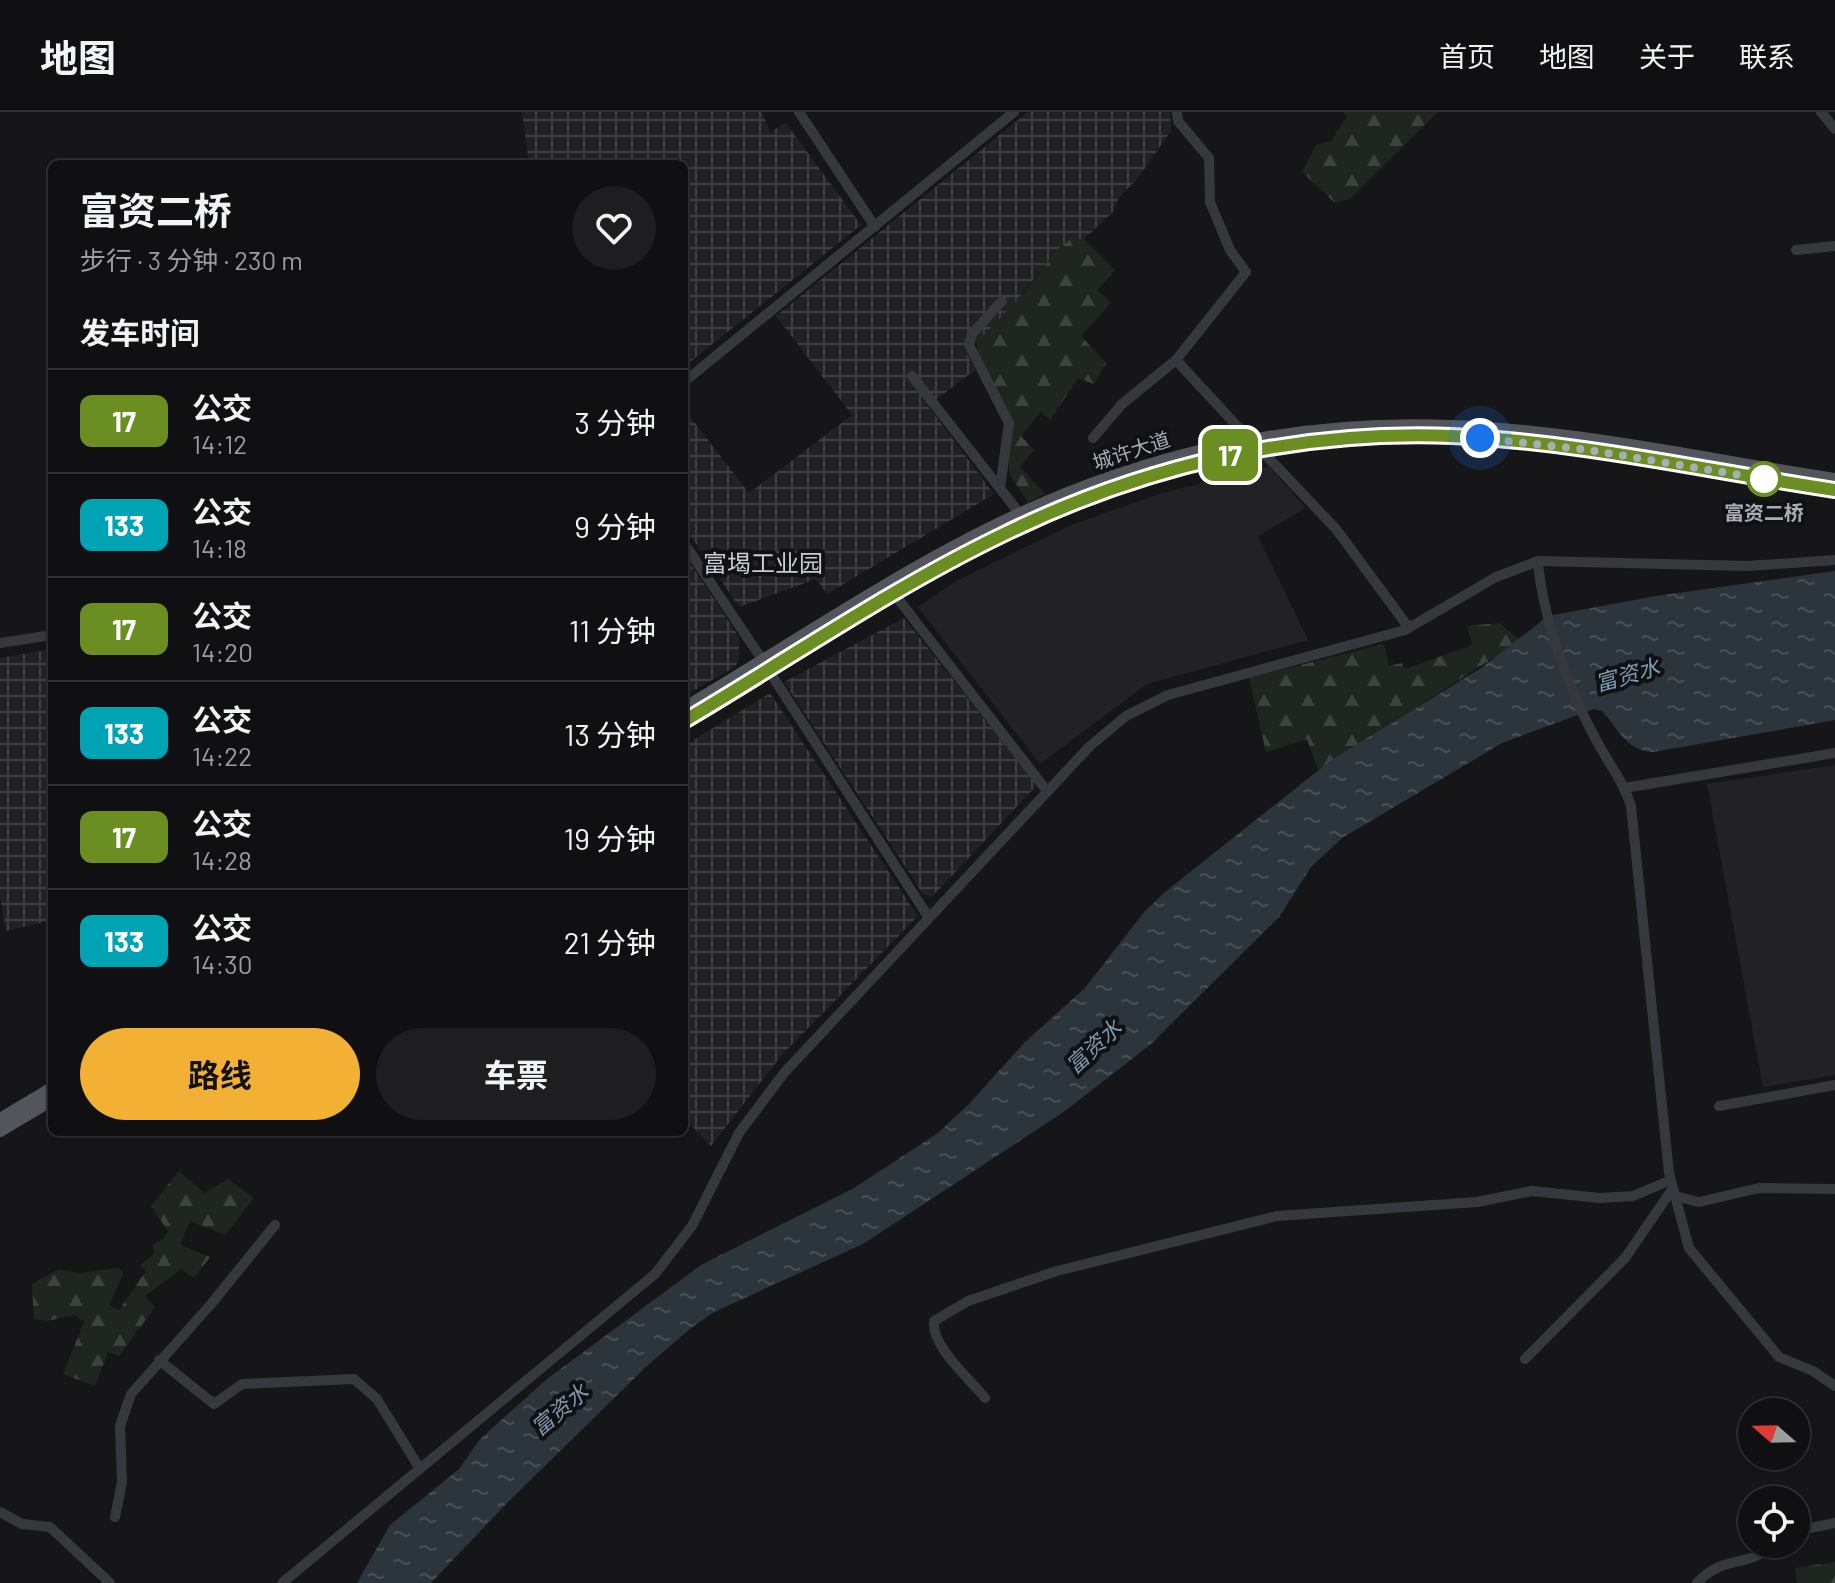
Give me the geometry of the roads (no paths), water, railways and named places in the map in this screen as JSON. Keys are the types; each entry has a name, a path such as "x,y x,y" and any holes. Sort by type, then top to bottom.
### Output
{"main road":[{"name":"城许大道","path":"688,718 961,543 1020,514 1142,466 1250,440 1388,425 1493,428 1591,440 1835,479"},
{"name":"城许大道","path":"688,706 766,666 988,541 1087,497 1176,468 1260,449 1388,436 1480,438 1589,450 1835,490"},
{"path":"0,1119 48,1090"},
{"path":"0,1131 48,1102"}],"street":[{"path":"799,112 875,227"},
{"path":"688,379 1014,112"},
{"path":"1093,438 1122,404 1176,360 1246,272 1230,250 1210,202 1209,158 1178,121 1177,112"},
{"path":"1821,112 1835,129"},
{"path":"1796,250 1835,246"},
{"path":"1000,488 1009,423 969,345 972,334 1002,301"},
{"path":"1176,360 1250,440"},
{"path":"912,376 1020,514"},
{"path":"1260,449 1336,529 1409,628"},
{"path":"688,549 929,918"},
{"path":"282,1583 655,1274 692,1226 731,1146 804,1051 1101,735 1151,703 1185,689 1409,628 1496,577 1538,561 1758,566 1835,560"},
{"path":"1538,561 1547,614 1584,716 1624,788 1634,827 1673,1188 1689,1248 1779,1357 1813,1371 1835,1386"},
{"path":"895,595 1047,791"},
{"path":"0,643 48,636"},
{"path":"1624,788 1835,753"},
{"path":"1719,1106 1835,1085"},
{"path":"1525,1359 1625,1258 1673,1188"},
{"path":"985,1398 942,1345 934,1332 934,1321 968,1301 1057,1271 1277,1216 1477,1202 1532,1191 1600,1198 1633,1196 1673,1188 1699,1202 1759,1188 1835,1189"},
{"path":"115,1517 122,1482 120,1435 124,1409 136,1387 212,1303 275,1225"},
{"path":"159,1360 214,1404 242,1384 354,1379 377,1399 420,1469"},
{"path":"0,1512 22,1524 50,1527 110,1583"},
{"path":"1810,1528 1835,1523"},
{"path":"1697,1583 1713,1567 1754,1558"}],"water":[{"name":"富资水","path":"1835,571 1835,720 1653,752 1629,743 1602,711 1594,709 1502,743 1342,838 1311,867 1279,917 1151,1044 1065,1111 863,1244 714,1312 691,1328 648,1365 510,1500 431,1583 357,1583 390,1525 459,1469 480,1439 547,1379 701,1265 854,1188 938,1133 1025,1042 1084,989 1145,911 1165,892 1330,761 1481,668 1548,616 1656,596"}],"place":[{"name":"富资二桥","path":"1764,479"}],"district":[{"name":"富堨工业园","path":"763,562"}]}
